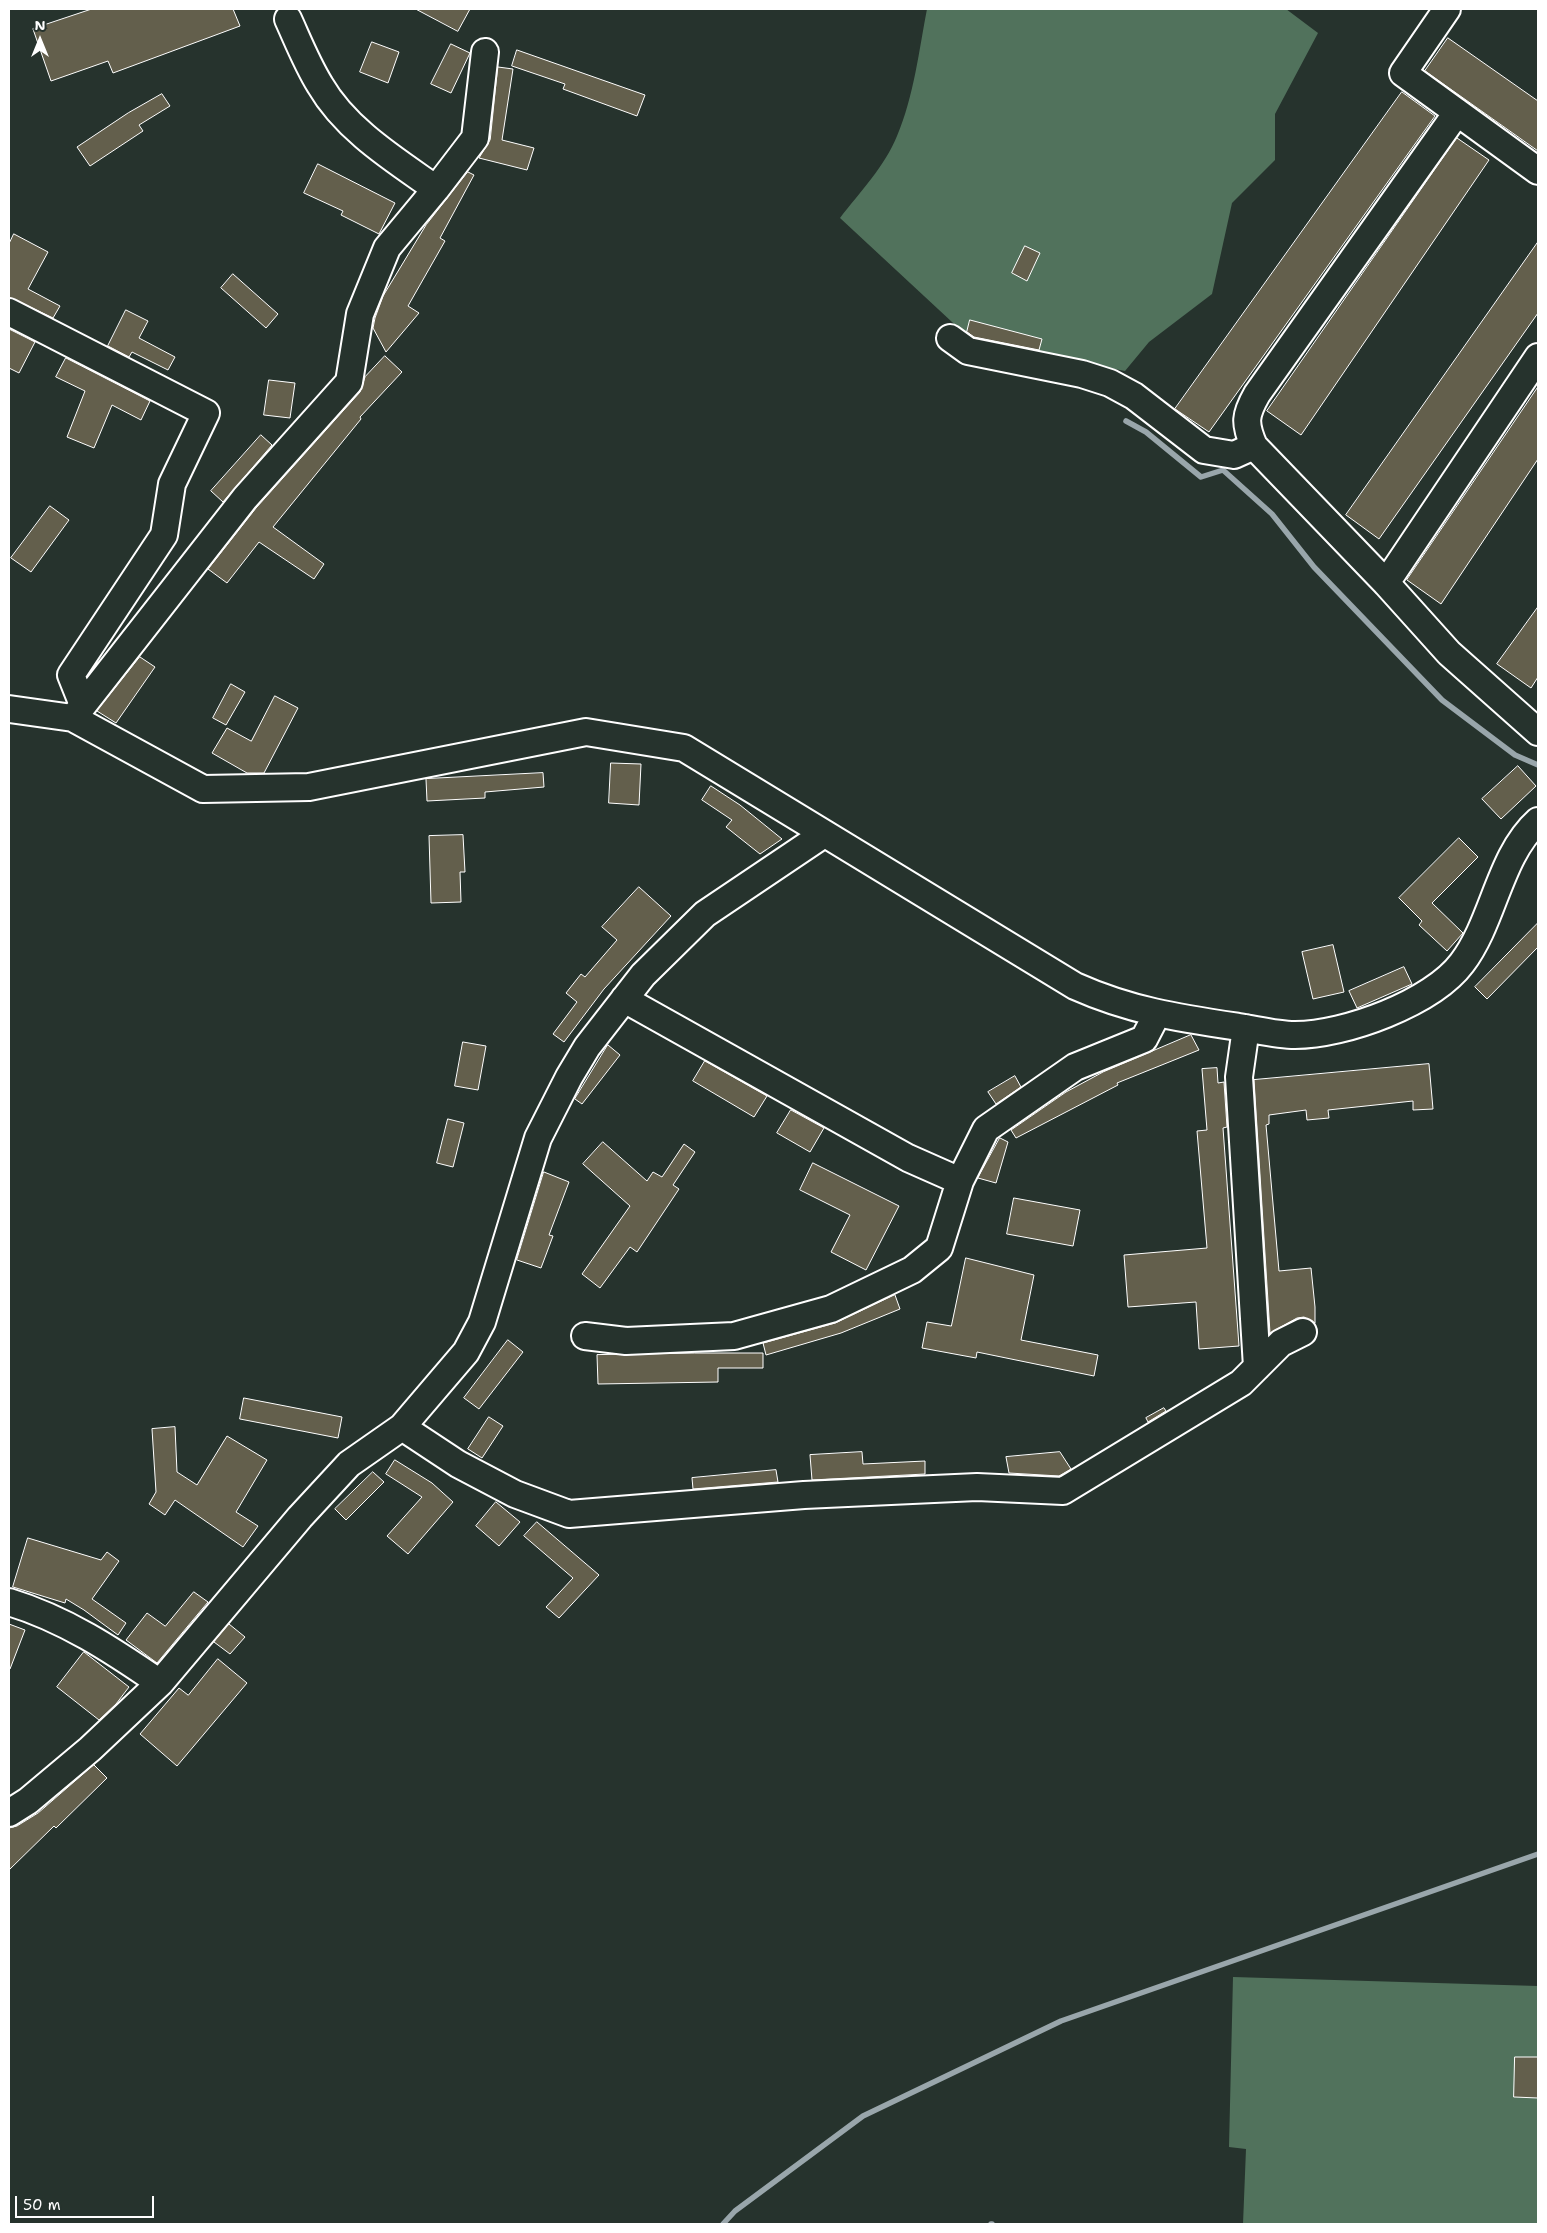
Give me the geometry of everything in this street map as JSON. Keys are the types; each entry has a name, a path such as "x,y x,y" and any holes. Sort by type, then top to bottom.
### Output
{"street":[{"path":"1447,9 1402,73 1538,172"},
{"path":"288,19 320,86 350,123 436,189"},
{"path":"78,711 245,498 349,382 360,314 387,248 436,189 474,138 484,52"},
{"path":"1456,114 1257,394 1250,406 1246,421 1254,446 1386,583 1449,653 1538,731"},
{"path":"9,312 206,413 172,484 164,535 71,675 78,711"},
{"path":"950,338 968,351 1082,374 1110,383 1134,396 1204,450 1234,455 1254,446"},
{"path":"1386,583 1538,357"},
{"path":"9,709 78,711 203,790 309,787 586,732 684,748 1075,986 1115,1002 1157,1014 1294,1035 1328,1033 1376,1017 1409,1003 1437,987 1461,965 1470,951 1519,846 1538,821"},
{"path":"9,1813 28,1801 90,1749 160,1682 300,1517 349,1464 402,1427 466,1352 482,1322 538,1138 569,1077 588,1047 642,975 706,914 824,834"},
{"path":"624,999 908,1158 960,1181"},
{"path":"585,1336 626,1341 734,1336 831,1309 912,1270 939,1248 960,1181 986,1129 1075,1066 1144,1039 1157,1014"},
{"path":"1246,1028 1239,1077 1257,1367"},
{"path":"402,1427 458,1464 515,1494 569,1514 804,1495 977,1487 1063,1491 1241,1383 1281,1343 1303,1332"},
{"path":"9,1602 64,1623 105,1645 160,1682"}],"green space":[{"path":"927,9 1286,9 1318,33 1275,114 1275,160 1232,203 1212,294 1149,342 1125,371 1038,354 966,335 840,218 886,158 897,136 912,89"},
{"path":"1233,1977 1538,1986 1538,2224 1243,2224 1246,2149 1229,2147"}],"building":[{"path":"92,9 233,9 240,26 113,73 108,61 51,81 33,29"},
{"path":"416,9 470,9 458,31"},
{"path":"1448,38 1538,101 1538,151 1425,71"},
{"path":"372,42 399,52 388,83 360,72"},
{"path":"451,44 470,53 451,93 431,84"},
{"path":"517,50 645,95 637,116 563,89 565,84 512,66"},
{"path":"498,67 513,69 502,140 534,148 527,170 479,158 490,140"},
{"path":"1402,92 1435,116 1209,432 1175,409"},
{"path":"162,94 170,106 139,125 143,131 90,166 77,147 128,113"},
{"path":"1457,138 1489,160 1301,435 1267,411"},
{"path":"318,164 395,203 379,234 341,215 343,211 304,193"},
{"path":"468,172 474,175 440,238 445,241 408,306 419,313 386,352 373,328 383,296 426,225"},
{"path":"14,234 48,252 28,289 60,306 53,318 9,297 9,244"},
{"path":"1538,242 1538,313 1379,539 1346,515"},
{"path":"1025,246 1040,253 1027,281 1012,273"},
{"path":"233,274 278,314 266,328 221,288"},
{"path":"126,310 148,321 139,338 175,357 168,370 132,352 129,357 108,346"},
{"path":"970,320 1042,339 1039,350 974,337 967,332"},
{"path":"9,329 35,342 19,373 9,368"},
{"path":"385,356 402,372 360,417 361,419 273,527 324,564 314,579 259,542 227,583 208,569 256,508 360,392 365,377"},
{"path":"66,358 150,401 141,420 112,405 94,448 67,437 85,391 56,377"},
{"path":"269,380 295,383 290,418 264,415"},
{"path":"1538,387 1538,459 1441,604 1407,580"},
{"path":"261,435 272,445 223,502 211,491"},
{"path":"50,506 69,520 31,572 11,558"},
{"path":"1538,607 1538,677 1531,688 1497,664"},
{"path":"140,657 155,667 116,723 97,711"},
{"path":"231,684 245,692 226,725 213,718"},
{"path":"275,696 298,708 264,773 247,773 212,753 227,728 251,741"},
{"path":"611,763 641,764 639,805 609,803"},
{"path":"1518,766 1536,786 1501,819 1482,799"},
{"path":"543,773 544,787 485,792 485,798 427,801 426,779"},
{"path":"711,786 740,805 782,839 760,854 726,827 732,820 702,800"},
{"path":"463,835 465,872 460,872 461,902 431,903 429,836"},
{"path":"1459,838 1478,857 1432,903 1463,933 1447,951 1419,925 1422,921 1399,898"},
{"path":"639,887 671,916 604,989 564,1042 553,1034 577,1002 566,993 581,974 585,977 617,940 602,927"},
{"path":"1538,923 1538,947 1487,999 1475,987"},
{"path":"1333,945 1344,992 1313,999 1302,952"},
{"path":"1404,967 1412,984 1357,1008 1349,991"},
{"path":"1191,1035 1199,1050 1117,1083 1118,1085 1016,1138 1011,1130 1066,1092 1103,1072"},
{"path":"463,1042 486,1046 478,1090 455,1086"},
{"path":"608,1045 620,1055 582,1104 575,1099"},
{"path":"705,1061 767,1096 754,1117 693,1081"},
{"path":"1429,1064 1433,1109 1413,1110 1413,1101 1328,1110 1329,1118 1307,1120 1306,1110 1269,1115 1269,1124 1266,1125 1279,1271 1311,1268 1315,1307 1315,1323 1304,1317 1297,1318 1270,1333 1254,1080"},
{"path":"1217,1068 1218,1083 1224,1082 1227,1127 1223,1128 1239,1346 1199,1349 1196,1302 1128,1307 1124,1255 1207,1248 1197,1131 1207,1130 1202,1069"},
{"path":"1015,1076 1021,1087 996,1104 988,1092"},
{"path":"791,1110 824,1128 810,1152 777,1133"},
{"path":"448,1119 464,1123 453,1167 437,1163"},
{"path":"1000,1138 1008,1142 996,1183 978,1178"},
{"path":"603,1142 647,1181 653,1172 662,1177 684,1144 695,1152 673,1185 679,1189 637,1252 630,1247 600,1288 582,1274 630,1206 583,1164"},
{"path":"813,1163 899,1206 866,1270 831,1252 850,1215 800,1190"},
{"path":"544,1172 569,1182 549,1235 553,1236 541,1268 517,1260"},
{"path":"1014,1198 1080,1210 1073,1246 1007,1234"},
{"path":"966,1258 1034,1275 1021,1340 1098,1355 1094,1376 977,1352 976,1358 922,1348 927,1322 951,1326"},
{"path":"895,1295 900,1309 841,1333 766,1355 763,1343 835,1323"},
{"path":"508,1340 523,1352 479,1409 464,1398"},
{"path":"763,1353 763,1368 718,1368 718,1382 598,1384 597,1355"},
{"path":"244,1398 342,1417 338,1438 240,1419"},
{"path":"1164,1408 1166,1411 1148,1422 1146,1418"},
{"path":"489,1417 503,1426 482,1458 468,1449"},
{"path":"175,1427 177,1472 197,1485 227,1436 267,1460 236,1512 258,1526 243,1547 175,1500 165,1515 149,1504 156,1492 152,1429"},
{"path":"862,1452 863,1464 925,1461 925,1474 812,1480 810,1455"},
{"path":"1060,1452 1071,1469 1059,1476 1009,1473 1006,1457"},
{"path":"395,1460 432,1483 453,1502 408,1554 387,1536 422,1497 386,1474"},
{"path":"776,1470 778,1482 693,1489 692,1478"},
{"path":"373,1472 384,1482 346,1520 335,1509"},
{"path":"496,1502 520,1522 499,1546 476,1526"},
{"path":"537,1522 599,1575 559,1618 546,1607 573,1578 524,1536"},
{"path":"28,1538 101,1560 107,1552 119,1561 92,1599 126,1623 118,1635 66,1599 65,1603 13,1587"},
{"path":"194,1592 208,1602 157,1663 126,1640 147,1613 165,1626"},
{"path":"9,1624 25,1630 10,1669 9,1669"},
{"path":"229,1624 245,1637 230,1654 214,1642"},
{"path":"84,1652 129,1687 116,1704 99,1720 57,1687"},
{"path":"218,1659 247,1683 177,1766 140,1734 179,1688 188,1695"},
{"path":"94,1765 107,1778 56,1828 54,1826 9,1870 9,1828 17,1826 38,1813"},
{"path":"1515,2057 1538,2057 1538,2098 1514,2097"}],"waterway":[{"path":"1126,421 1146,432 1201,477 1223,470 1272,514 1314,567 1442,700 1515,755 1538,765"},
{"path":"723,2224 735,2211 863,2116 1061,2021 1538,1854"}]}
